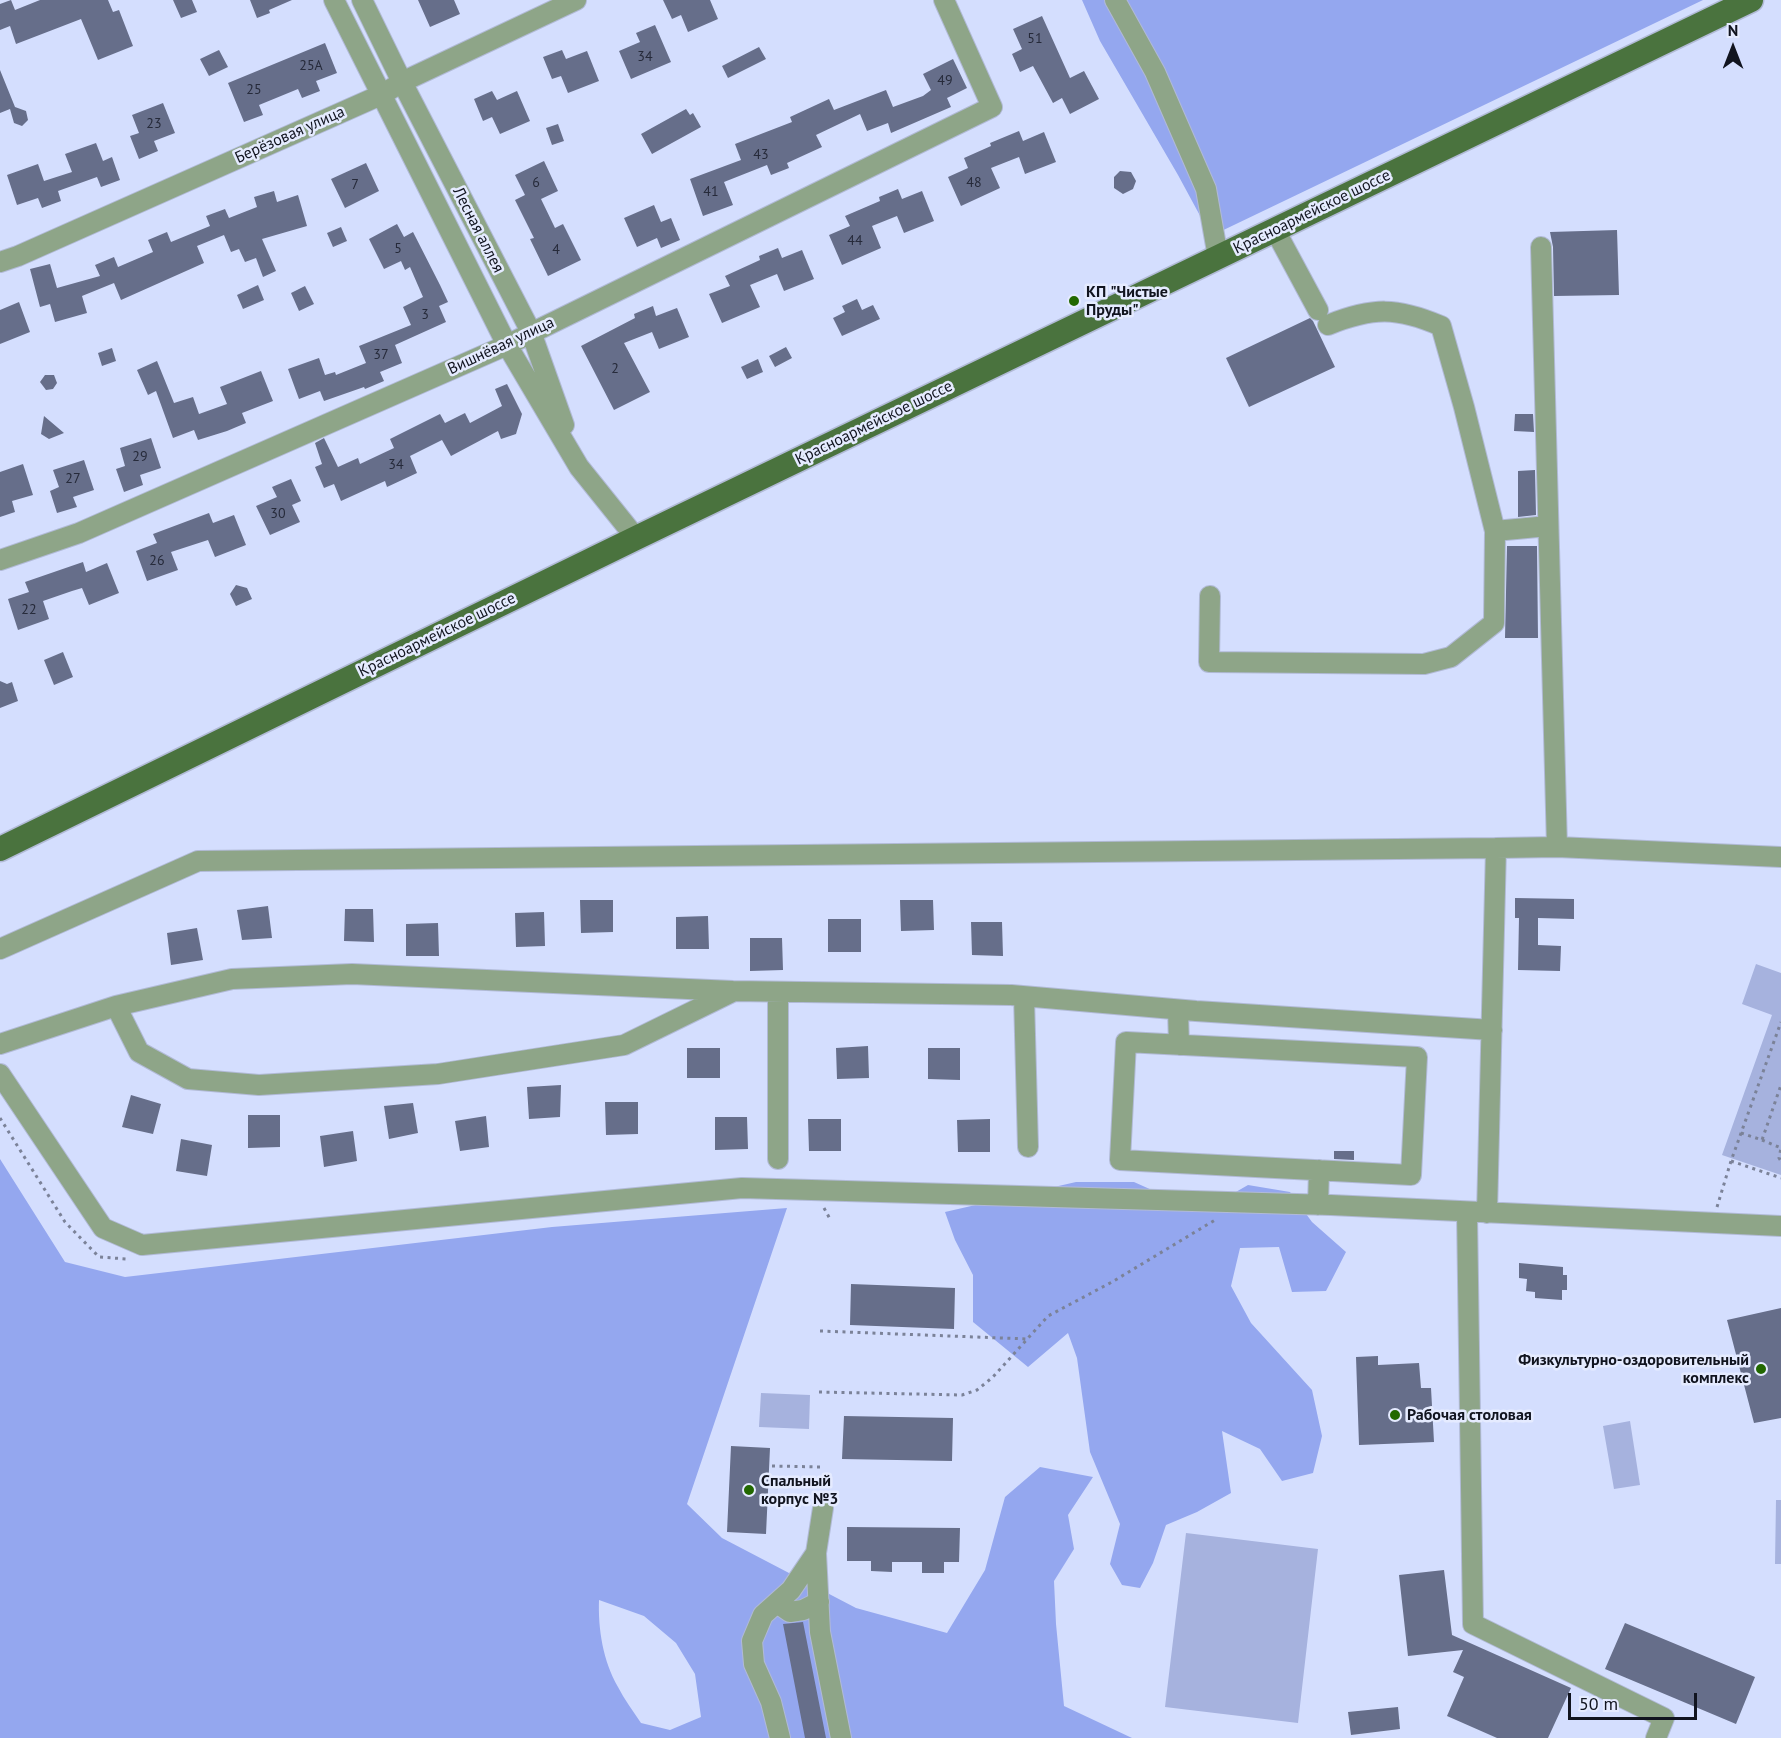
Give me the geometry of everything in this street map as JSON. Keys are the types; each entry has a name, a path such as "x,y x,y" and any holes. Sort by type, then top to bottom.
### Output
{"main road":[{"name":"Красноармейское шоссе","path":"0,849 636,538 1751,0"}],"street":[{"path":"334,0 383,93 507,345 579,467 636,538"},
{"name":"Лесная аллея","path":"362,0 531,332 579,467"},
{"name":"Берёзовая улица","path":"0,262 383,93 576,0"},
{"name":"Вишнёвая улица","path":"0,560 79,533 507,345 992,107 944,0"},
{"path":"1115,0 1155,72 1206,189 1218,257"},
{"path":"1210,596 1209,662 1424,664 1451,657 1494,623 1495,531 1441,326 1419,317 1384,311 1323,318 1275,230"},
{"path":"1540,247 1557,847"},
{"path":"1495,531 1548,526"},
{"path":"0,949 198,861 1557,847 1781,857"},
{"path":"1487,1212 1496,848"},
{"path":"0,1044 116,1006 232,979 352,974 733,991 1024,996 1178,1010 1492,1030"},
{"path":"116,1006 139,1052 188,1079 259,1085 438,1074 624,1045 733,991"},
{"path":"778,992 778,1159"},
{"path":"1024,996 1028,1147"},
{"path":"1178,1010 1179,1045"},
{"path":"1391,1024 1394,1056"},
{"path":"1126,1042 1179,1045 1417,1057 1411,1175 1120,1160 1126,1042"},
{"path":"0,1074 103,1228 141,1245 742,1188 1318,1205 1781,1226"},
{"path":"1318,1205 1319,1170"},
{"path":"1467,1212 1473,1624 1664,1718 1656,1738"},
{"path":"823,1508 816,1552 820,1632 841,1738"},
{"path":"780,1738 771,1702 754,1664 752,1641 763,1615 791,1590 816,1552"},
{"path":"777,1603 790,1612 803,1610 819,1602"}],"path":[{"path":"1712,1222 1731,1161 1781,1022"},
{"path":"1762,1140 1781,1085"},
{"path":"1741,1133 1781,1148 1779,1158 1781,1161"},
{"path":"1731,1161 1781,1178"},
{"path":"819,1392 962,1395 977,1390 993,1377 1048,1316 1112,1282 1218,1218"},
{"path":"820,1331 1028,1339"},
{"path":"772,1466 822,1467"}],"shaded area":[{"path":"1082,0 1703,0 1211,236 1100,41"},
{"path":"1756,964 1781,973 1781,1175 1722,1155 1772,1015 1742,1004"},
{"path":"0,1159 65,1262 125,1277 552,1227 787,1208 687,1504 722,1538 856,1608 947,1633 985,1570 1005,1497 1040,1467 1093,1477 1068,1515 1074,1549 1054,1581 1064,1706 1132,1738 0,1738","holes":["599,1600 644,1616 676,1643 695,1674 701,1717 670,1730 641,1723 620,1692 602,1645"]},
{"path":"1076,1182 1134,1182 1201,1212 1248,1185 1290,1192 1312,1222 1346,1252 1326,1291 1292,1292 1279,1247 1240,1248 1231,1286 1251,1323 1312,1390 1322,1436 1313,1473 1282,1481 1260,1449 1222,1431 1231,1493 1197,1512 1166,1525 1153,1563 1140,1588 1122,1585 1110,1564 1120,1524 1090,1452 1077,1358 1068,1333 1028,1367 973,1322 973,1275 955,1240 945,1212"},
{"path":"761,1393 810,1395 809,1429 759,1427"},
{"path":"1630,1421 1640,1485 1614,1489 1603,1426"},
{"path":"1776,1500 1781,1500 1781,1564 1775,1564"},
{"path":"1186,1533 1318,1549 1298,1723 1165,1707"}],"building":[{"path":"11,0 15,10 40,0 108,0 113,12 119,10 133,46 98,60 81,19 16,44 10,26 0,30 0,4"},
{"path":"173,0 192,0 197,12 181,18"},
{"path":"250,0 292,0 257,18"},
{"path":"418,0 454,0 460,14 430,27"},
{"path":"663,0 710,0 718,19 688,32 681,15 672,19"},
{"path":"1042,16 1070,78 1084,71 1099,99 1070,114 1062,98 1053,103 1033,66 1020,72 1012,54 1022,49 1013,29"},
{"path":"655,25 671,62 631,79 619,51 640,42 636,33"},
{"path":"325,43 337,73 316,81 320,91 302,98 298,89 259,105 263,115 244,122 228,83"},
{"path":"759,47 766,59 728,78 722,66"},
{"path":"219,50 228,67 209,76 200,59"},
{"path":"562,50 566,59 587,51 599,81 568,93 561,76 552,79 543,57"},
{"path":"953,59 967,88 947,98 951,107 891,133 888,123 867,131 860,114 816,135 822,147 787,163 789,168 771,175 767,165 724,182 733,205 703,216 690,179 741,160 735,144 792,122 790,117 829,99 834,110 886,90 893,107 923,96 931,90 923,74"},
{"path":"0,70 15,107 26,111 28,120 22,126 14,123 10,109 0,113"},
{"path":"492,91 497,100 517,91 530,121 500,134 492,117 483,121 474,99"},
{"path":"163,103 175,133 154,141 158,151 139,159 130,136 139,133 132,115"},
{"path":"686,109 690,115 693,113 701,127 652,154 641,134"},
{"path":"558,124 564,141 552,145 546,128"},
{"path":"1019,131 1023,141 1044,132 1056,162 1025,174 1019,157 991,168 1000,188 961,206 948,177 968,168 964,158 991,146 990,143"},
{"path":"96,143 103,161 112,157 120,180 101,187 97,177 58,191 61,201 42,208 38,198 17,205 7,175 38,164 44,181 72,172 65,154"},
{"path":"544,161 558,191 541,199 555,228 563,224 581,260 548,276 530,239 534,238 515,200 525,195 515,175"},
{"path":"366,163 379,191 345,208 331,179"},
{"path":"1120,171 1131,172 1136,181 1133,189 1123,194 1114,188 1114,177"},
{"path":"898,189 902,199 922,191 934,221 904,233 897,216 872,226 881,248 842,265 829,235 850,226 845,216 880,201 879,197"},
{"path":"274,191 277,202 298,195 307,226 262,239 276,271 263,277 256,258 245,262 239,249 231,252 224,235 197,246 204,263 121,300 114,283 82,296 87,313 55,322 50,304 40,307 30,269 50,264 57,288 100,276 95,265 114,257 118,267 153,252 148,240 167,232 171,242 210,226 206,216 225,209 229,218 257,207 254,197"},
{"path":"654,205 661,222 671,218 680,240 661,248 657,238 637,247 624,218"},
{"path":"397,224 404,237 413,232 440,285 448,302 439,306 446,322 395,345 402,363 380,372 384,381 324,401 320,391 299,399 288,369 319,358 325,375 335,372 336,375 366,363 359,346 411,325 403,307 423,297 410,267 405,270 401,261 384,269 369,239"},
{"path":"341,227 347,241 333,247 327,233"},
{"path":"1617,230 1619,295 1554,296 1553,247 1550,232"},
{"path":"778,248 782,258 802,250 814,279 784,291 777,274 750,285 760,307 722,323 709,294 730,286 725,276 760,260 759,256"},
{"path":"258,285 264,300 243,309 237,295"},
{"path":"305,286 314,304 299,311 291,293"},
{"path":"857,299 862,310 873,305 880,319 842,336 833,318 845,312 842,306"},
{"path":"19,302 30,332 0,344 0,310"},
{"path":"653,306 656,316 677,308 689,337 659,349 652,332 624,343 650,392 614,410 581,346 635,318 634,314"},
{"path":"1310,318 1335,367 1249,407 1226,358"},
{"path":"786,347 792,358 775,367 769,356"},
{"path":"112,348 116,361 102,366 98,353"},
{"path":"758,359 763,372 747,379 741,367"},
{"path":"157,361 174,403 193,397 199,414 227,404 220,387 261,371 273,401 242,413 246,423 227,431 198,440 194,430 173,438 156,391 148,395 137,370"},
{"path":"45,375 54,375 57,383 53,389 46,390 40,382"},
{"path":"507,384 522,414 516,434 501,439 498,431 451,456 442,440 410,456 417,473 387,487 385,481 341,501 334,484 324,488 315,467 322,464 315,443 324,438 338,467 358,458 360,464 394,448 390,439 440,414 445,423 465,413 470,423 502,406 495,389"},
{"path":"1515,414 1533,414 1534,432 1514,431"},
{"path":"44,416 64,433 49,439 41,434"},
{"path":"151,438 161,468 140,475 143,485 124,492 116,469 125,466 120,448"},
{"path":"84,460 94,490 73,497 77,507 57,513 50,491 59,487 53,470"},
{"path":"23,464 33,495 12,501 15,512 0,517 0,472"},
{"path":"1535,470 1536,515 1518,517 1518,471"},
{"path":"291,479 301,501 292,505 300,522 270,535 256,506 277,497 272,487"},
{"path":"209,513 213,523 234,515 246,545 215,557 208,540 171,552 178,570 147,581 136,551 157,543 153,534"},
{"path":"1507,546 1537,546 1538,638 1505,638"},
{"path":"83,562 86,572 107,563 119,593 89,605 82,588 43,601 49,619 18,630 8,599 29,592 25,582"},
{"path":"236,585 247,588 252,599 236,606 230,594"},
{"path":"63,652 73,677 54,685 44,660"},
{"path":"0,681 7,684 12,682 18,701 0,708"},
{"path":"1515,898 1574,899 1574,919 1538,918 1538,945 1561,946 1560,971 1518,970 1519,918 1515,918"},
{"path":"580,900 613,900 613,932 581,933"},
{"path":"900,900 933,900 934,930 901,931"},
{"path":"268,906 272,938 242,940 237,910"},
{"path":"345,909 373,909 374,942 344,941"},
{"path":"544,912 545,946 516,947 515,913"},
{"path":"708,916 709,949 676,949 676,917"},
{"path":"828,919 861,919 861,952 828,952"},
{"path":"971,922 1002,922 1003,956 972,955"},
{"path":"438,923 439,956 406,956 406,924"},
{"path":"197,928 203,960 171,965 167,933"},
{"path":"750,938 782,938 783,970 750,971"},
{"path":"868,1046 869,1078 837,1079 836,1048"},
{"path":"687,1048 720,1048 720,1078 687,1078"},
{"path":"928,1048 960,1048 960,1080 928,1079"},
{"path":"561,1085 560,1117 529,1119 527,1087"},
{"path":"131,1095 161,1104 153,1134 122,1127"},
{"path":"605,1102 638,1102 638,1134 606,1135"},
{"path":"413,1103 418,1133 389,1139 384,1106"},
{"path":"248,1115 280,1115 280,1147 248,1148"},
{"path":"486,1116 489,1147 460,1151 455,1121"},
{"path":"715,1117 747,1117 748,1149 715,1150"},
{"path":"808,1119 841,1119 841,1151 809,1151"},
{"path":"990,1119 990,1152 958,1152 957,1120"},
{"path":"353,1131 357,1161 324,1167 320,1136"},
{"path":"181,1139 212,1145 207,1176 176,1171"},
{"path":"1334,1151 1354,1151 1354,1160 1334,1159"},
{"path":"1519,1263 1563,1267 1563,1275 1567,1275 1567,1290 1562,1290 1562,1300 1535,1298 1535,1292 1526,1291 1527,1279 1519,1278"},
{"path":"851,1284 955,1288 954,1329 850,1325"},
{"name":"Физкультурно-оздоровительный комплекс","path":"1781,1308 1781,1418 1754,1423 1727,1320"},
{"name":"Рабочая столовая","path":"1378,1356 1378,1365 1419,1363 1421,1388 1431,1388 1434,1442 1359,1445 1356,1357"},
{"path":"844,1416 953,1418 952,1461 842,1459"},
{"name":"Спальный корпус №3","path":"731,1446 770,1448 766,1534 727,1532"},
{"path":"847,1527 960,1528 959,1562 944,1562 944,1573 922,1573 922,1562 892,1562 892,1572 871,1571 871,1561 847,1561"},
{"path":"1444,1570 1452,1635 1571,1688 1548,1738 1497,1738 1447,1716 1464,1677 1453,1672 1463,1650 1408,1656 1399,1575"},
{"path":"803,1622 826,1738 805,1738 783,1624"},
{"path":"1625,1623 1755,1677 1736,1724 1605,1669"},
{"path":"1398,1707 1400,1729 1351,1735 1348,1712"}],"place":[{"name":"КП \"Чистые Пруды\"","path":"1074,301"},
{"name":"Физкультурно-оздоровительный комплекс","path":"1761,1369"},
{"name":"Рабочая столовая","path":"1395,1415"},
{"name":"Спальный корпус №3","path":"749,1490"}]}
